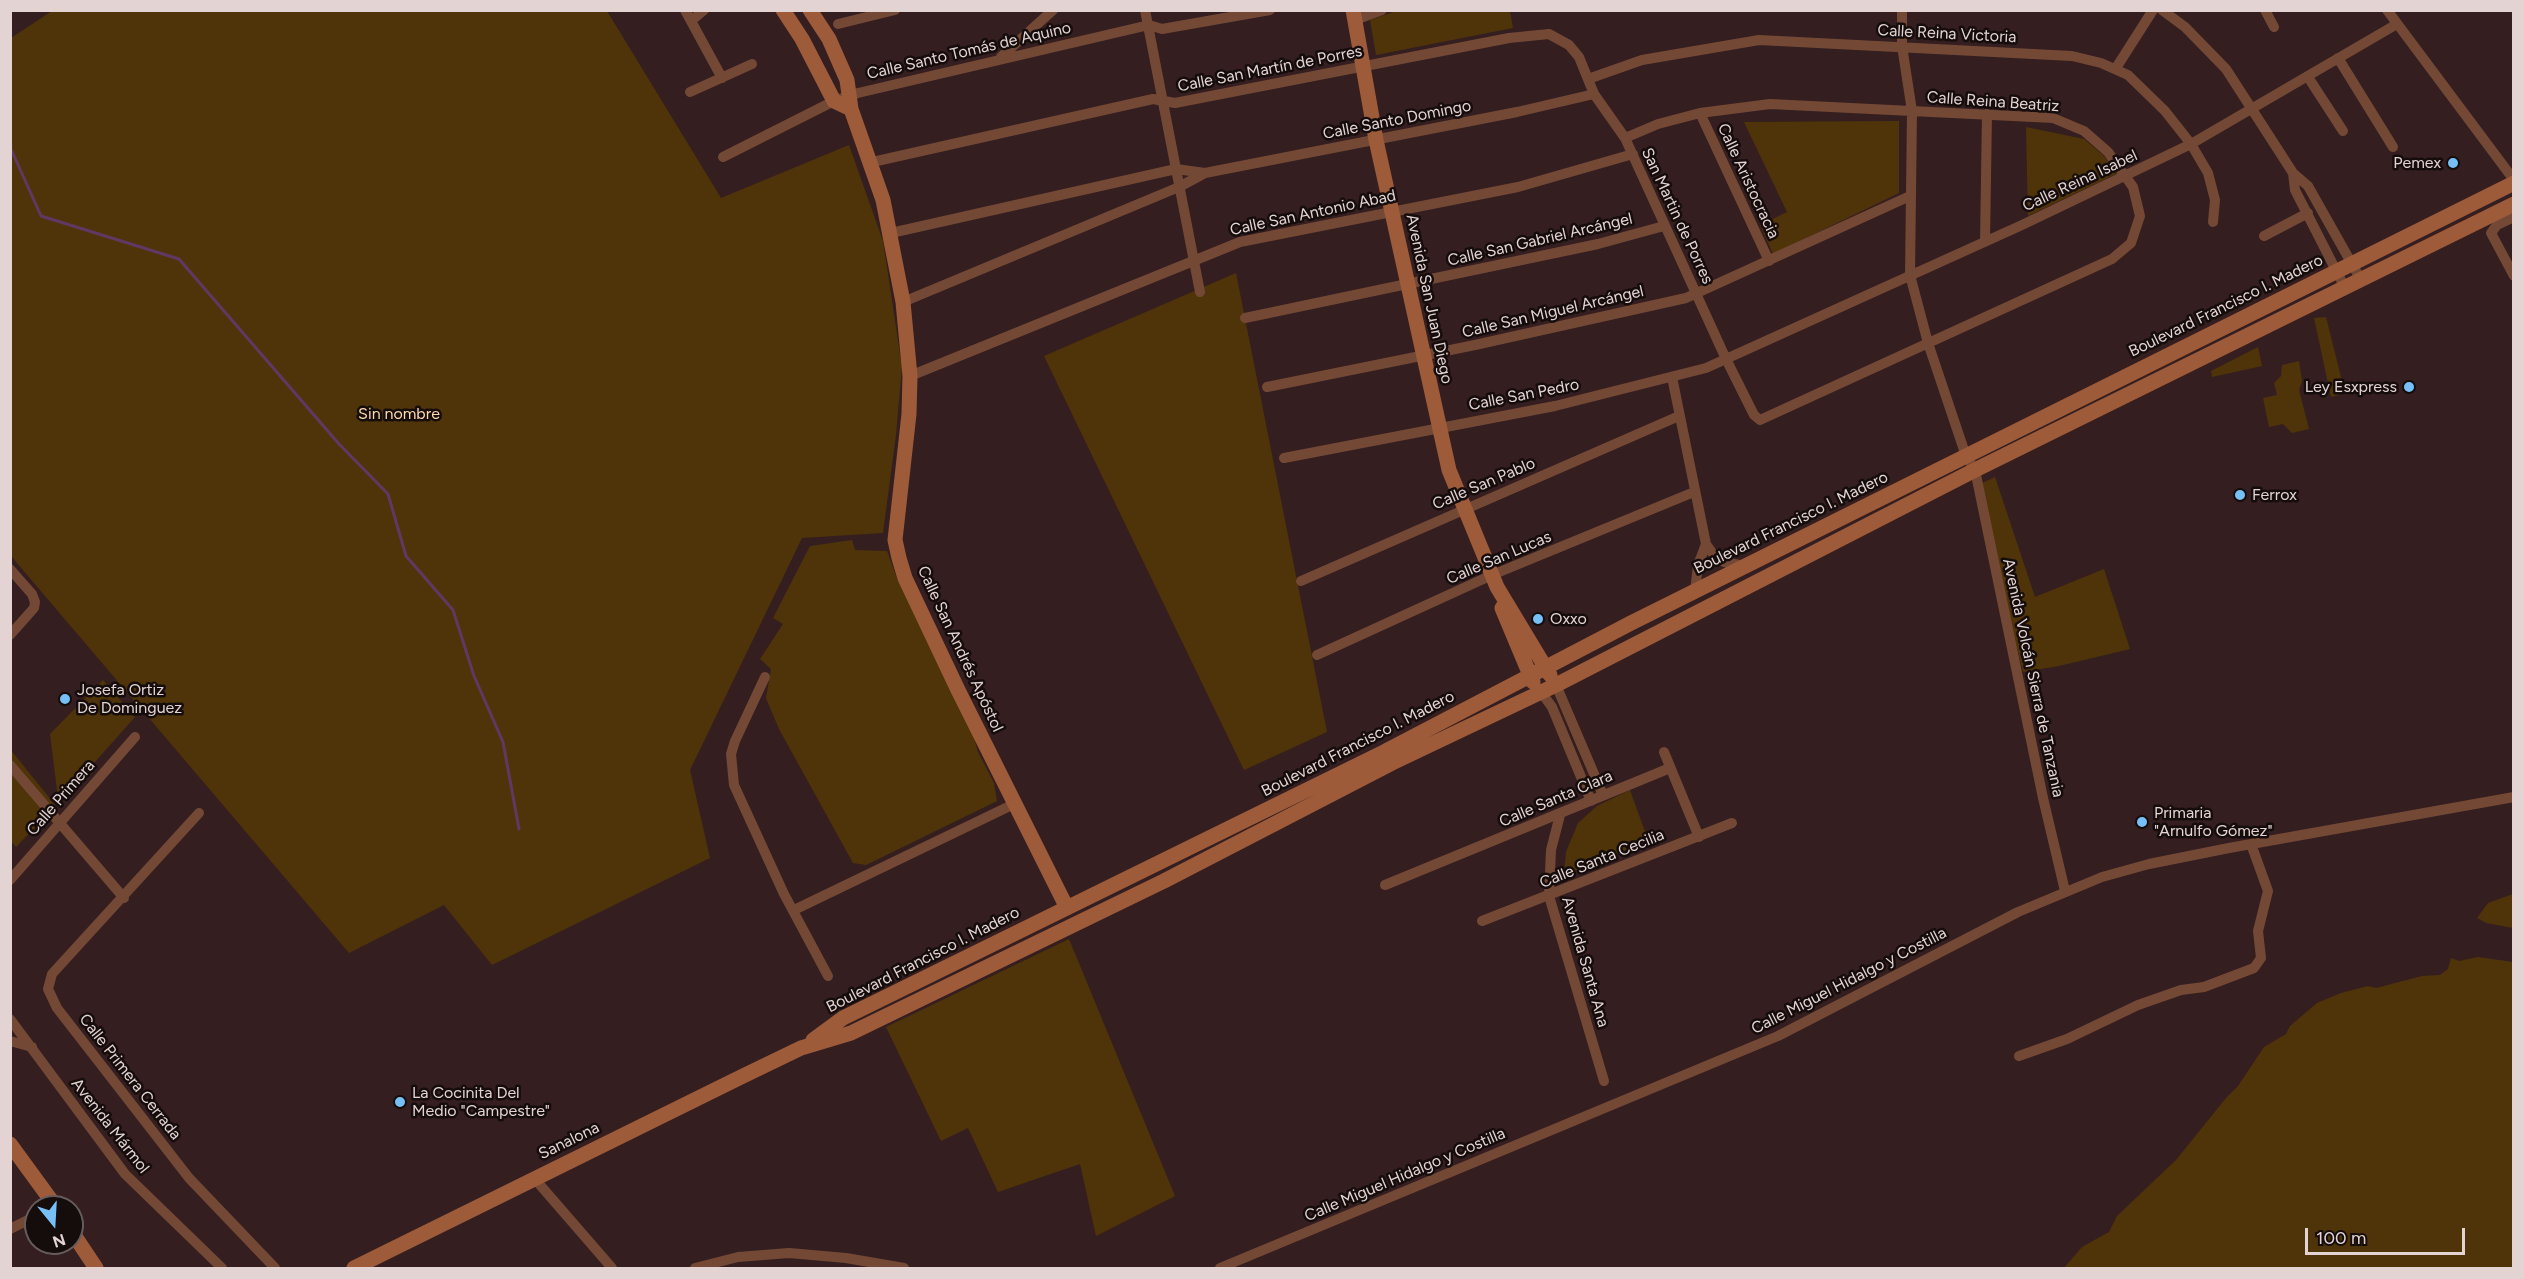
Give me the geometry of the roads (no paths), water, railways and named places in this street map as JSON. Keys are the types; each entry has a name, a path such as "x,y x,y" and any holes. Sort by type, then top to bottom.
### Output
{"main road":[{"path":"783,10 802,39 834,101 851,102"},
{"name":"Calle San Andrés Apóstol","path":"810,10 839,58 891,233 903,302 910,376 909,414 896,540 899,558 905,578 1066,908"},
{"name":"Avenida San Juan Diego","path":"1354,15 1376,140 1449,470 1463,509 1495,581 1556,685"},
{"name":"Boulevard Francisco I. Madero","path":"801,1048 843,1018 1384,752 1544,667 2514,181"},
{"name":"Boulevard Francisco I. Madero","path":"801,1048 851,1033 1164,881 1392,763 1556,685 1975,470 2514,204"},
{"name":"Avenida San Juan Diego","path":"1495,581 1503,614 1528,676 1541,692"},
{"path":"938,971 945,986"},
{"name":"Sanalona","path":"354,1269 801,1048"},
{"path":"10,1144 46,1195"},
{"path":"84,1250 96,1269"}],"street":[{"path":"685,10 722,78"},
{"path":"691,21 704,10"},
{"path":"838,24 895,10"},
{"path":"999,59 1053,10"},
{"path":"1146,10 1200,292"},
{"name":"Calle Santo Tomás de Aquino","path":"851,102 999,59 1149,25 1162,29 1221,15 1270,10"},
{"path":"1354,15 1382,10"},
{"path":"1902,10 1902,46 1912,111 1910,275 1928,343 1966,456 1975,470"},
{"path":"2116,68 2153,10"},
{"path":"2162,10 2186,27 2212,53 2253,109 2293,173 2308,186 2344,268 2345,288"},
{"path":"2265,10 2274,27"},
{"path":"2387,10 2514,181"},
{"name":"Calle Reina Isabel","path":"1765,341 1985,242 2191,144 2397,24"},
{"name":"Calle San Martín de Porres","path":"871,165 877,161 1153,99 1175,104 1536,34"},
{"name":"San Martin de Porres","path":"1536,34 1549,34 1569,45 1579,57 1594,94 1625,138 1633,154 1726,359 1758,419 1763,420 1775,416"},
{"name":"Calle Reina Victoria","path":"1588,79 1642,60 1740,41 1902,46 2072,56 2116,68 2146,91 2191,144 2212,186 2215,200 2213,222"},
{"path":"2338,58 2393,147"},
{"path":"690,92 752,64"},
{"path":"2308,76 2343,131"},
{"name":"Calle Santo Domingo","path":"903,302 1179,187 1205,173 1594,94"},
{"path":"723,157 834,101"},
{"name":"Calle Reina Beatriz","path":"1625,138 1658,124 1700,113 1770,104 2053,118 2077,126 2101,144 2126,176 2137,198 2140,216 2134,236 2121,254 1775,416"},
{"name":"Calle Aristocracia","path":"1700,113 1769,261"},
{"path":"1985,242 1987,114"},
{"name":"Calle San Antonio Abad","path":"910,376 1192,259 1240,242 1518,187 1633,154"},
{"name":"Calle Santo Domingo","path":"891,233 1176,169 1205,173"},
{"path":"2293,173 2295,190 2308,213 2344,268 2361,280"},
{"name":"Calle San Miguel Arcángel","path":"1267,387 1423,356 1697,294 1911,196"},
{"path":"2264,236 2308,213"},
{"path":"2514,217 2497,225 2491,232 2514,276"},
{"name":"Calle San Gabriel Arcángel","path":"1245,318 1598,244 1664,226"},
{"name":"Calle San Pedro","path":"1284,458 1555,406 1672,377 1726,359 1765,341"},
{"path":"1672,377 1706,544 1713,554 1724,562 1745,566"},
{"name":"Calle San Pablo","path":"1301,581 1679,416"},
{"name":"Avenida Volcán Sierra de Tanzania","path":"1975,470 2043,798 2065,891"},
{"name":"Calle San Lucas","path":"1317,655 1495,581 1694,492"},
{"path":"1695,591 1698,565 1706,544"},
{"path":"10,569 32,594 35,602 33,608 10,634"},
{"path":"765,677 731,754 734,785 784,894 828,976"},
{"path":"1556,685 1603,795"},
{"path":"1541,692 1552,707 1591,801"},
{"name":"Calle Primera","path":"10,880 135,736"},
{"path":"1664,752 1699,837"},
{"path":"10,765 124,898"},
{"name":"Calle Santa Clara","path":"1385,885 1670,768"},
{"name":"Calle Miguel Hidalgo y Costilla","path":"1220,1269 1778,1036 2065,891 2149,864 2514,797"},
{"path":"794,910 1014,804"},
{"name":"Calle Primera Cerrada","path":"199,813 124,898 52,974 49,982 49,995 189,1178 275,1269"},
{"name":"Avenida Santa Ana","path":"1560,815 1551,850 1550,896 1604,1081"},
{"name":"Calle Santa Cecilia","path":"1482,921 1732,824"},
{"path":"2019,1056 2067,1039 2138,1005 2181,990 2204,987 2254,968 2261,958 2258,931 2268,891 2251,844"},
{"name":"Avenida Mármol","path":"10,1019 125,1174 222,1269"},
{"path":"10,1041 32,1047"},
{"path":"534,1178 612,1269"},
{"path":"10,1230 24,1222"},
{"path":"695,1269 738,1257 789,1253 846,1258 904,1269"}],"waterway":[{"path":"10,138 11,149 41,216 179,259 339,444 388,494 406,556 453,610 474,676 503,742 519,829"}],"place":[{"name":"Pemex","path":"2453,163"},
{"name":"Ley Esxpress","path":"2409,387"},
{"name":"Ferrox","path":"2240,495"},
{"name":"Oxxo","path":"1538,619"},
{"name":"Josefa Ortiz De Dominguez","path":"65,699"},
{"name":"Primaria \"Arnulfo Gómez\"","path":"2142,822"},
{"name":"La Cocinita Del Medio \"Campestre\"","path":"400,1102"}],"park label":[{"name":"Sin nombre","path":"399,414"}]}
